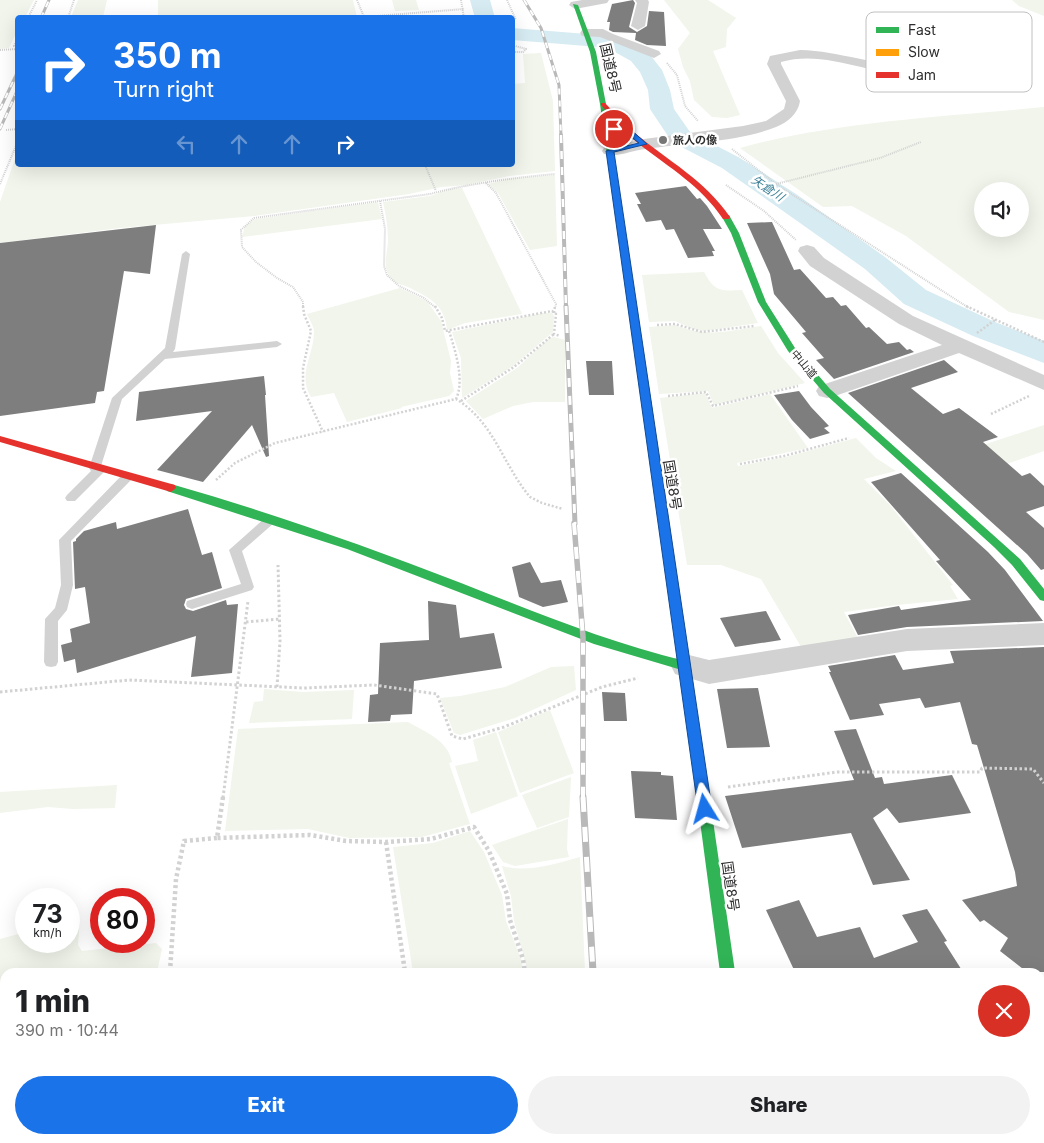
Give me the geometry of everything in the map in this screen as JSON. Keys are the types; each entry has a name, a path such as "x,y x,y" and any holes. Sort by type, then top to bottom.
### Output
{"main road":[{"name":"国道8号","path":"574,2 593,52 607,128 727,968"},
{"name":"中山道","path":"603,104 629,132 699,185 721,207 729,219 756,289 774,323 791,349 823,386 998,544 1016,562 1044,598"},
{"path":"0,439 195,496 229,500 270,520 456,586 584,637 653,659 685,666"}],"street":[{"path":"574,2 602,0"},
{"path":"638,26 643,2 641,0"},
{"path":"587,33 603,33 608,37 654,54"},
{"path":"610,151 644,144 673,142 711,135 743,132 771,124 791,111 793,101 774,64 775,58 818,54 866,66"},
{"path":"607,128 629,132"},
{"path":"807,251 817,262 906,320 1037,380"},
{"path":"823,386 960,346"},
{"path":"685,666 709,672 906,640 1044,634"}],"lane":[{"path":"71,498 97,468 117,398 170,349 186,254"},
{"path":"163,356 277,344"},
{"path":"51,662 52,619 60,610 67,585 65,540 127,476"},
{"path":"192,604 248,587 235,550 270,520"}],"path":[{"path":"30,15 37,0"},
{"path":"69,15 74,0"},
{"path":"357,0 363,15"},
{"path":"461,0 464,15"},
{"path":"508,0 514,15"},
{"path":"389,15 464,9"},
{"path":"515,46 526,49 523,52 515,52"},
{"path":"0,50 15,48"},
{"path":"654,54 674,69 680,80 685,106 711,135 776,184 955,300 1044,342"},
{"path":"6,130 15,129"},
{"path":"776,184 880,158 921,142"},
{"path":"0,184 15,148"},
{"path":"426,167 436,191"},
{"path":"323,432 303,388 303,368 311,331 304,314 302,302 293,287 263,268 242,247 242,230 254,218 430,194 436,191 528,176 555,174"},
{"path":"699,185 714,182 728,185 780,224 807,251"},
{"path":"486,183 496,193 556,304 554,334"},
{"path":"380,201 384,219 384,271 391,281 429,300 444,320 444,331 466,325 542,312 554,312"},
{"path":"991,324 995,320"},
{"path":"635,327 675,324 702,332 774,323"},
{"path":"449,331 458,358 459,393 456,399"},
{"path":"461,401 514,367 547,338 554,334 560,336"},
{"path":"991,414 1029,396 1037,380"},
{"path":"645,398 706,392 713,406 823,386"},
{"path":"195,496 235,463 275,443 456,399 461,401 481,422 502,450 509,465 530,498 563,508"},
{"path":"740,464 784,456 872,432"},
{"path":"277,687 280,619 278,565"},
{"path":"218,838 246,622 248,587"},
{"path":"246,622 280,619"},
{"path":"0,692 129,680 304,688 374,685 436,694 452,736 463,739 504,727 602,687 643,677 653,659"},
{"path":"703,791 837,772 980,772 982,768 1033,769 1044,783"},
{"path":"170,968 176,879 184,841 310,835 346,841 386,842 431,839 474,827 489,851 506,894 510,920 524,968"},
{"path":"386,842 403,968"}],"shaded area":[{"path":"0,0 34,0 26,15 15,15 15,35 9,48 0,49"},
{"path":"78,0 107,0 103,15 72,15"},
{"path":"158,0 353,0 357,15 158,15"},
{"path":"392,0 416,0 419,10 395,11"},
{"path":"664,0 708,0 736,18 727,29 726,47 713,51 740,115 727,118 712,117 694,100 690,81 683,67 678,49 690,33"},
{"path":"1012,0 1044,0 1044,16 1019,6"},
{"path":"541,53 553,101 555,171 509,176 409,194 254,216 120,228 0,243 0,202 15,159 15,167 515,167 515,84 525,83 523,54"},
{"path":"1044,107 1044,320 1009,312 906,236 852,206 823,207 740,148 815,132 929,117"},
{"path":"555,175 557,246 530,250 498,193 488,184 508,179"},
{"path":"462,188 522,314 465,323 447,330 443,314 434,302 422,294 395,282 387,272 388,230 383,202 430,196 450,189"},
{"path":"378,202 382,219 242,237 245,226 255,219"},
{"path":"704,272 711,283 719,289 742,290 758,323 704,331 693,329 675,321 649,322 642,275"},
{"path":"400,288 427,301 441,321 451,361 450,373 454,391 449,396 347,422 334,393 311,397 307,389 306,373 314,332 307,314"},
{"path":"552,313 554,316 553,332 513,366 462,398 461,358 452,332"},
{"path":"675,325 686,329 707,332 761,326 778,353 805,383 714,405 708,391 659,394 649,327"},
{"path":"554,337 565,340 565,402 533,402 513,406 483,419 466,401 517,368 548,339"},
{"path":"705,393 712,408 770,394 808,448 737,463 738,466 786,457 856,438 876,458 896,471 864,479 890,505 953,585 950,586 958,599 844,612 859,640 803,650 761,579 721,565 687,565 660,398"},
{"path":"1044,425 1044,451 987,471 965,451"},
{"path":"574,666 576,690 515,718 460,735 454,733 440,698 505,687 551,667"},
{"path":"264,689 303,692 354,690 352,719 249,723 254,702 263,701"},
{"path":"550,710 574,773 520,793 498,732"},
{"path":"408,722 441,742 450,754 452,762 449,763 470,824 422,837 349,838 308,829 225,831 238,729"},
{"path":"496,732 518,796 471,814 455,766 478,761 473,740"},
{"path":"571,777 569,817 537,828 522,795"},
{"path":"117,785 115,808 73,809 48,807 0,813 0,792"},
{"path":"568,819 567,849 569,857 515,866 503,862 492,845"},
{"path":"470,831 484,852 502,895 506,921 521,959 522,968 412,968 393,847 433,843"},
{"path":"580,857 585,968 527,968 514,921 511,896 502,866 521,869 551,865"},
{"path":"15,935 15,953 80,953 80,948 82,951 90,950 90,953 155,953 156,943 162,949 158,968 0,968 0,939"}],"building":[{"path":"633,0 635,3 629,27 637,32 647,26 649,11 664,12 666,46 647,45 635,40 636,33 613,32 609,30 610,22 607,22 612,4"},
{"path":"686,186 697,199 700,198 707,206 722,229 703,229 715,251 712,251 714,256 688,258 674,229 666,230 661,220 646,222 637,204 641,204 635,193"},
{"path":"772,222 794,270 800,269 826,298 833,297 841,306 846,305 866,328 869,327 887,344 899,342 907,350 910,349 914,352 834,379 816,360 824,358 802,333 806,332 774,294 770,274 747,223"},
{"path":"156,225 150,274 124,271 104,391 97,392 95,403 0,416 0,243"},
{"path":"944,360 958,372 911,388 943,414 959,408 998,437 983,442 1022,476 1030,473 1044,486 1044,506 1026,512 1044,528 1044,569 1041,570 1027,554 848,393"},
{"path":"586,361 612,361 614,395 589,395"},
{"path":"264,376 269,456 266,457 252,425 203,482 157,470 212,411 136,421 139,392"},
{"path":"799,391 829,426 824,428 830,433 810,439 792,420 774,395"},
{"path":"901,473 988,552 1005,570 1043,621 907,627 858,635 848,615 899,606 901,610 971,600 936,561 940,560 871,482"},
{"path":"188,509 202,555 212,552 222,588 186,599 184,605 186,609 193,611 226,600 227,605 238,604 232,673 191,677 196,636 77,673 75,659 64,662 61,645 72,642 70,629 90,623 85,587 75,589 73,542 84,531 116,522 117,529"},
{"path":"530,562 541,583 561,580 568,602 543,607 519,597 512,567"},
{"path":"428,601 456,605 460,638 494,633 502,668 414,681 412,714 391,715 390,721 368,722 370,695 378,694 380,643 429,640"},
{"path":"766,611 781,640 735,647 720,618"},
{"path":"1044,647 1044,968 1022,968 1000,951 1008,938 984,920 980,922 962,900 1017,886 1015,872 977,745 972,744 960,702 925,708 920,698 879,704 884,715 850,720 828,666 895,655 903,670 954,663 950,651"},
{"path":"758,688 770,747 727,748 717,689"},
{"path":"602,692 625,693 627,721 604,721"},
{"path":"856,729 875,778 882,777 884,784 952,775 971,813 899,823 887,808 873,818 910,880 873,885 851,833 742,848 725,796 854,780 834,731"},
{"path":"631,771 661,772 661,775 673,776 677,820 635,818"},
{"path":"799,900 817,937 860,927 874,958 918,942 902,915 927,909 947,941 944,942 960,968 793,968 766,910"}],"waterway":[{"name":"矢倉川","path":"480,0 484,15"},
{"name":"矢倉川","path":"515,34 599,41 620,46 639,56 651,70 659,90 662,109 681,137 731,163 786,200 875,263 915,297 984,329 1044,353"}],"railway":[{"path":"42,15 49,0"},
{"path":"524,0 541,28 559,85 561,136"},
{"path":"0,109 15,77"},
{"path":"0,129 15,96"},
{"path":"561,135 566,308"},
{"path":"566,306 575,524"},
{"path":"574,523 583,637 583,797"},
{"path":"583,797 593,968"}],"traffic: fast":[{"path":"575,5 593,52 603,104 648,413"},
{"path":"726,217 735,233 762,302 791,349 827,391 998,544 1016,562 1044,597"},
{"path":"171,488 243,510 351,547 598,641 627,651 685,666"},
{"path":"695,738 727,968"}],"traffic: slow":[{"path":"648,413 695,738"}],"traffic: jam":[{"path":"603,104 630,133 707,192 726,217"},
{"path":"0,439 171,488"}],"place":[{"name":"旅人の像","path":"663,140"}],"route":[{"path":"614,129 629,132 644,144 610,151 705,809"}]}
